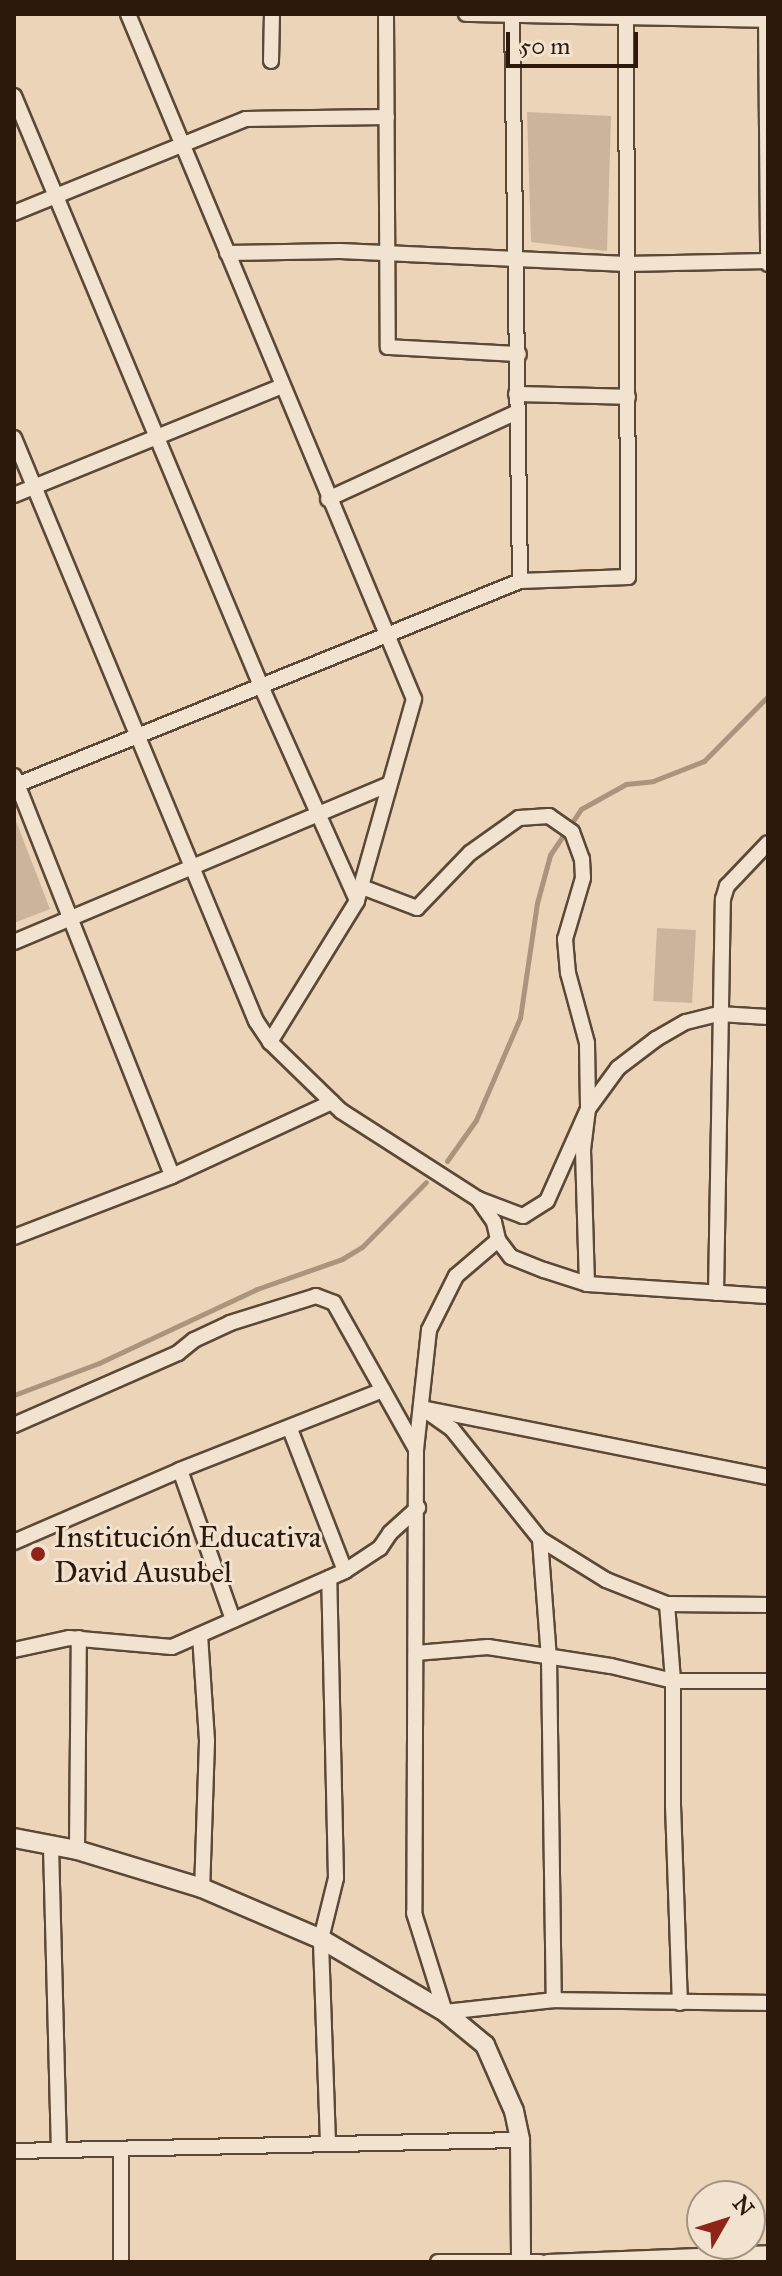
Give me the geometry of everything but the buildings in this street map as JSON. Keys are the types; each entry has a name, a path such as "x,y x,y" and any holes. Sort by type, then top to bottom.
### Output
{"street":[{"path":"128,14 384,635 414,699 387,785 360,894 270,1042"},
{"path":"271,61 272,14"},
{"path":"386,14 388,347 519,354"},
{"path":"227,253 387,253 627,264 768,262 766,18 466,14"},
{"path":"512,15 514,259 519,354 515,413 520,581"},
{"path":"172,1176 15,782 140,735 520,581 628,577 626,15"},
{"path":"14,96 54,198 261,686 317,813 360,894 417,908 470,853 519,818 549,816 569,828 582,859 583,878 565,939 568,973 587,1043 588,1109 583,1150 587,1284"},
{"path":"14,213 246,119 387,117"},
{"path":"14,495 282,386"},
{"path":"516,394 628,397"},
{"path":"328,499 515,413"},
{"path":"14,438 140,735 256,1021 270,1042 332,1102 478,1199 523,1216 547,1201 588,1109 618,1068 656,1039 686,1022 719,1014 768,1017"},
{"path":"14,942 387,785"},
{"path":"716,1293 723,899 727,886 768,843"},
{"path":"14,1237 172,1176 332,1102"},
{"path":"478,1199 494,1222 498,1240 511,1257 587,1284 768,1296"},
{"path":"445,2012 414,1913 416,1449 429,1330 456,1276 498,1240"},
{"path":"14,1425 178,1353 194,1340 230,1323 316,1296 334,1303 416,1449"},
{"path":"14,1542 180,1470 383,1390"},
{"path":"422,1408 768,1477"},
{"path":"422,1408 452,1429 540,1539 606,1580 667,1604 768,1605"},
{"path":"290,1429 345,1571"},
{"path":"180,1470 233,1620"},
{"path":"14,1650 79,1638 172,1647 345,1571 380,1548 390,1533 418,1508"},
{"path":"540,1539 549,1658 554,2000"},
{"path":"328,2143 321,1939 336,1878 329,1578"},
{"path":"667,1604 673,1681 673,1805 680,2003"},
{"path":"200,1635 207,1741 202,1888"},
{"path":"77,1850 79,1638"},
{"path":"416,1653 488,1647 611,1666 673,1681 768,1681"},
{"path":"14,1838 77,1850 202,1888 321,1939 445,2012 485,2045 514,2111 520,2140 521,2261"},
{"path":"51,1846 59,2149"},
{"path":"445,2012 554,2000 768,2003"},
{"path":"14,2151 520,2140"},
{"path":"121,2149 121,2262"},
{"path":"548,2262 768,2253"},
{"path":"438,2262 540,2262"}],"shaded area":[{"path":"527,112 611,116 607,251 531,242"},
{"path":"14,816 50,909 14,923"},
{"path":"657,928 696,930 692,1003 653,1001"}],"waterway":[{"path":"447,1161 476,1120 520,1018 537,903 550,855 581,809 626,784 653,781 704,761 768,696"},
{"path":"14,1395 99,1363 257,1289 342,1259 362,1247 426,1182"}],"place":[{"name":"Institución Educativa David Ausubel","path":"38,1554"}]}
